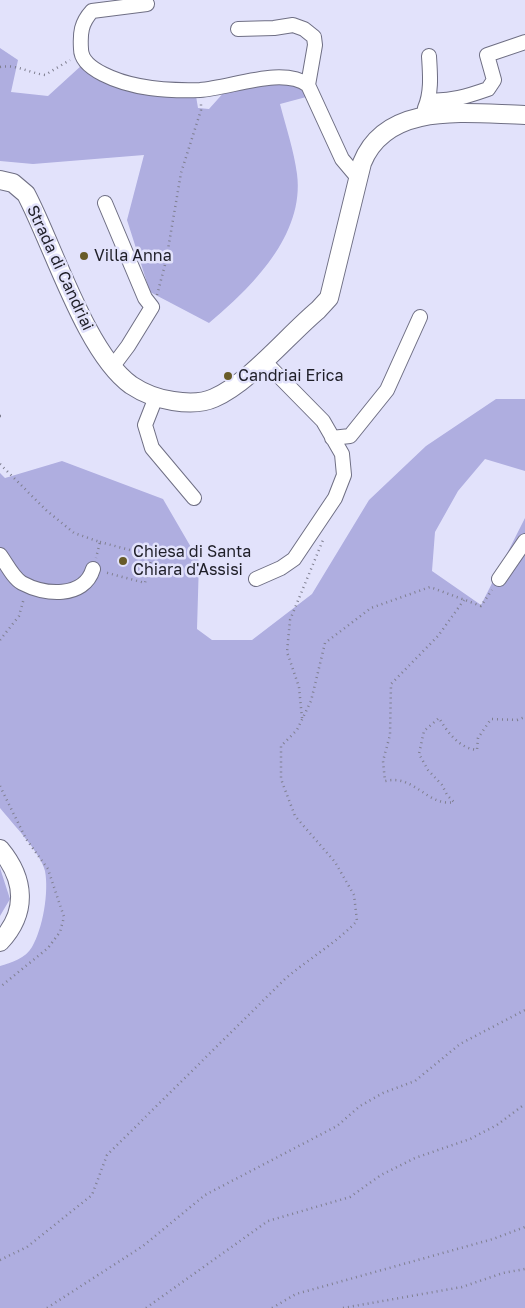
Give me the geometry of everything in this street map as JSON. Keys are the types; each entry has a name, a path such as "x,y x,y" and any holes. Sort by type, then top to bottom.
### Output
{"main road":[{"name":"Strada di Candriai","path":"0,180 13,183 26,194 95,343 113,366 130,384 156,397 186,403 213,399 232,388 328,298 358,178 367,150 377,138 390,127 425,108 525,115"},
{"path":"0,848 11,862 20,884 20,906 10,931 0,942"}],"street":[{"path":"147,4 92,11 84,19 80,35 81,53 92,68 118,82 145,87 202,90 284,76 300,79 308,85 326,120 342,160 358,178"},
{"path":"238,29 274,28 293,25 304,29 314,36 315,45 308,85"},
{"name":"Strada di Candriai","path":"425,108 442,101 463,98 488,90 494,80 487,55 525,42"},
{"path":"425,108 429,56"},
{"path":"105,203 145,298 152,306 128,346 113,366"},
{"path":"332,438 350,436 387,390 420,317"},
{"path":"256,579 281,568 294,559 335,498 344,475 342,454 323,421 263,360"},
{"path":"156,397 145,425 152,448 194,498"},
{"path":"499,579 525,540"},
{"path":"0,555 20,582 50,592 73,591 90,577 93,569"}],"path":[{"path":"0,67 20,67 35,74 45,75 81,53"},
{"path":"152,306 161,282 181,173 193,129 201,110"},
{"path":"0,464 46,510 74,533 152,556 145,583 93,569 100,542"},
{"path":"302,719 299,687 287,652 290,620 324,538"},
{"path":"0,1260 27,1247 92,1195 107,1156 286,978 309,959 340,940 358,920 354,895 335,862 295,816 282,779 281,746 296,730 311,701 325,643 371,608 430,587 481,606 499,579"},
{"path":"0,640 19,616 24,597 20,582"},
{"path":"464,600 438,636 391,684 390,735 383,761 385,781 396,779 413,784 423,793 444,804 454,802 447,796 442,786 428,770 419,754 424,731 439,718 448,734 469,749 477,750 478,738 492,719 518,720 525,717"},
{"path":"47,1308 143,1246 205,1196 337,1126 360,1106 383,1092 415,1081 460,1044 525,1010"},
{"path":"146,1308 268,1221 350,1197 381,1176 415,1158 470,1139 497,1125 525,1104"},
{"path":"272,1308 296,1294 493,1239 525,1228"},
{"path":"343,1308 462,1288 503,1273 525,1269"}],"shaded area":[{"path":"0,48 18,60 11,92 48,96 82,65 107,83 135,92 196,96 198,108 209,109 226,90 275,82 294,82 310,96 280,104 297,174 297,196 293,218 284,239 272,258 242,294 209,323 150,292 127,220 144,155 33,164 0,161"},
{"path":"496,399 525,399 525,471 485,459 458,491 435,532 432,571 481,605 525,518 525,1308 0,1308 0,966 22,957 32,947 42,920 46,899 46,880 45,871 38,856 26,838 0,808 0,473 5,478 62,461 163,499 199,561 197,629 212,640 252,640 312,594 369,500 426,446"},
{"path":"0,868 10,899 0,916"}],"place":[{"name":"Villa Anna","path":"84,256"},
{"name":"Candriai Erica","path":"228,376"},
{"name":"Chiesa di Santa Chiara d'Assisi","path":"123,561"}]}
